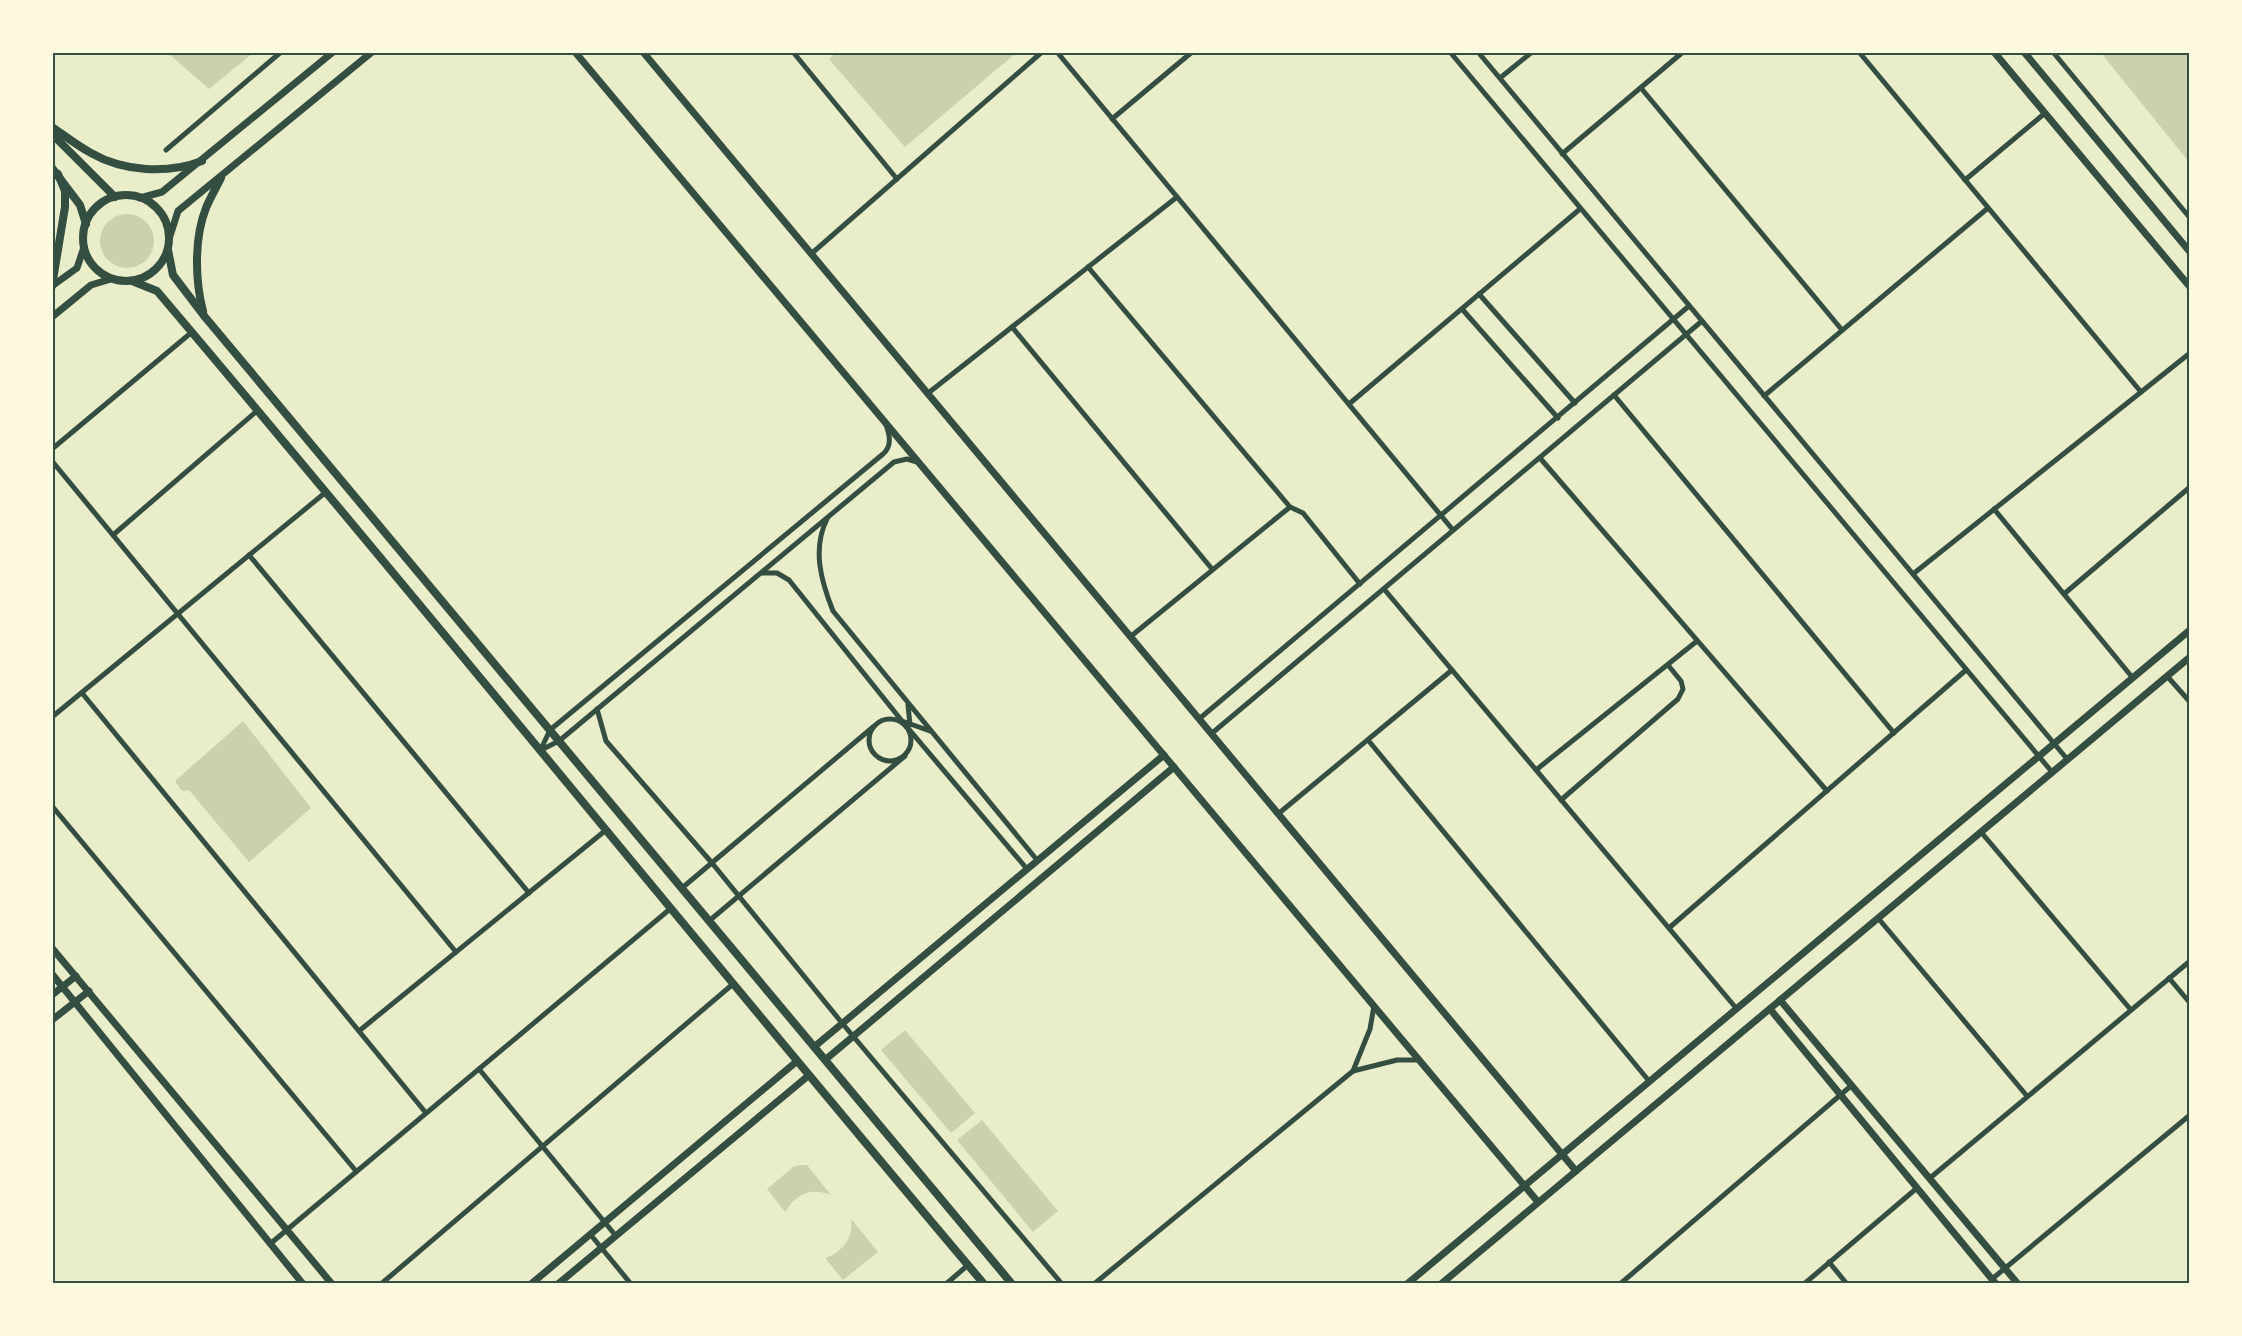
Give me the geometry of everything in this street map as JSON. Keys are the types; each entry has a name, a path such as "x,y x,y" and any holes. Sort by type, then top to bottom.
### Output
{"main road":[{"path":"52,127 93,154 132,169 183,168 202,161"},
{"path":"52,134 115,197"},
{"path":"55,171 80,206 86,224"},
{"path":"52,286 65,207 65,191 55,171"},
{"path":"205,317 199,295 198,243 205,209 221,178"},
{"path":"132,281 144,278 155,271 168,250 170,236 161,213 152,204 128,195 115,197 102,203 92,212 86,224 84,247 89,260 98,271 111,279 132,281 157,291 982,1283"},
{"path":"168,250 173,274 205,317 1012,1284"}],"street":[{"path":"166,150 281,52"},
{"path":"140,198 162,192 333,52"},
{"path":"170,236 178,211 372,52"},
{"path":"575,52 1539,1202"},
{"path":"643,52 1576,1171"},
{"path":"803,52 795,55 897,179"},
{"path":"811,254 1042,52"},
{"path":"1057,52 1453,530"},
{"path":"1112,119 1192,52"},
{"path":"1450,52 2052,772"},
{"path":"1478,52 2067,759"},
{"path":"1500,78 1532,52"},
{"path":"1562,154 1683,52"},
{"path":"1859,52 2141,392"},
{"path":"1994,52 2190,287"},
{"path":"2024,52 2190,252"},
{"path":"2053,52 2190,218"},
{"path":"1641,88 1842,330"},
{"path":"1965,180 2045,113"},
{"path":"927,394 1177,197"},
{"path":"1764,396 1988,208"},
{"path":"1349,405 1580,209"},
{"path":"52,286 77,268 84,247"},
{"path":"1088,267 1290,507 1303,513 1360,584"},
{"path":"52,317 91,285 111,279"},
{"path":"1479,294 1575,403"},
{"path":"1199,719 1689,306"},
{"path":"1462,309 1558,418"},
{"path":"1211,734 1702,321"},
{"path":"1012,327 1212,569"},
{"path":"52,448 192,332"},
{"path":"1913,574 2190,353"},
{"path":"1614,395 1893,733"},
{"path":"113,535 258,410"},
{"path":"540,751 550,730 883,454 890,444 885,422"},
{"path":"1540,458 1827,791"},
{"path":"540,751 559,741 894,462 907,459 920,464"},
{"path":"52,460 456,952"},
{"path":"2064,594 2190,487"},
{"path":"52,717 326,492"},
{"path":"1130,637 1290,507"},
{"path":"1994,509 2132,677"},
{"path":"828,516 819,540 819,557 821,577 833,611 1038,860"},
{"path":"249,555 529,892"},
{"path":"757,575 777,573 789,580 904,722 911,734 1027,869"},
{"path":"1384,589 1736,1008"},
{"path":"1407,1284 2190,630"},
{"path":"1536,770 1698,641"},
{"path":"1442,1284 2190,657"},
{"path":"1561,800 1678,699 1683,688 1681,681 1668,665"},
{"path":"1278,814 1452,670"},
{"path":"1669,928 1966,670"},
{"path":"2167,676 2190,702"},
{"path":"82,693 426,1113"},
{"path":"904,722 908,702"},
{"path":"597,709 606,741 712,863 842,1023 1062,1284"},
{"path":"682,888 884,720 904,722 932,732"},
{"path":"873,727 868,741 879,758 892,762 905,756"},
{"path":"709,921 905,756 910,750 911,734"},
{"path":"1368,740 1649,1081"},
{"path":"814,1047 1164,755"},
{"path":"825,1060 1174,767"},
{"path":"52,806 356,1171"},
{"path":"359,1031 606,830"},
{"path":"1981,832 2131,1010"},
{"path":"270,1244 670,909"},
{"path":"1878,918 2027,1096"},
{"path":"52,948 332,1284"},
{"path":"1930,1178 2190,961"},
{"path":"52,974 303,1284"},
{"path":"52,995 76,976"},
{"path":"2169,978 2190,1004"},
{"path":"381,1284 732,984"},
{"path":"52,1020 89,991"},
{"path":"1780,1000 2018,1284"},
{"path":"1353,1071 1370,1029 1374,1006"},
{"path":"1770,1009 1994,1281 2006,1268 2190,1115"},
{"path":"1094,1284 1353,1071 1397,1060 1419,1060"},
{"path":"531,1284 796,1062"},
{"path":"478,1069 616,1236"},
{"path":"558,1284 808,1076"},
{"path":"1620,1284 1852,1086"},
{"path":"1804,1284 1917,1188"},
{"path":"590,1234 631,1284"},
{"path":"1829,1262 1847,1284"},
{"path":"946,1284 968,1265"}],"green space":[{"path":"168,53 253,53 209,89"},
{"path":"836,53 1016,53 905,147 829,59"},
{"path":"2101,53 2189,53 2189,162"},
{"path":"122,214 132,214 142,218 150,226 154,241 150,256 142,264 132,268 122,268 112,264 104,256 100,246 100,236 104,226 112,218"},
{"path":"243,721 311,808 249,862 189,790 182,791 175,781"},
{"path":"905,1030 975,1113 951,1133 881,1050"},
{"path":"982,1120 1058,1211 1033,1232 957,1140"},
{"path":"807,1165 831,1195 817,1192 805,1194 794,1201 785,1212 767,1189 793,1167"},
{"path":"851,1219 878,1252 843,1280 825,1258 846,1244 851,1233"}]}
